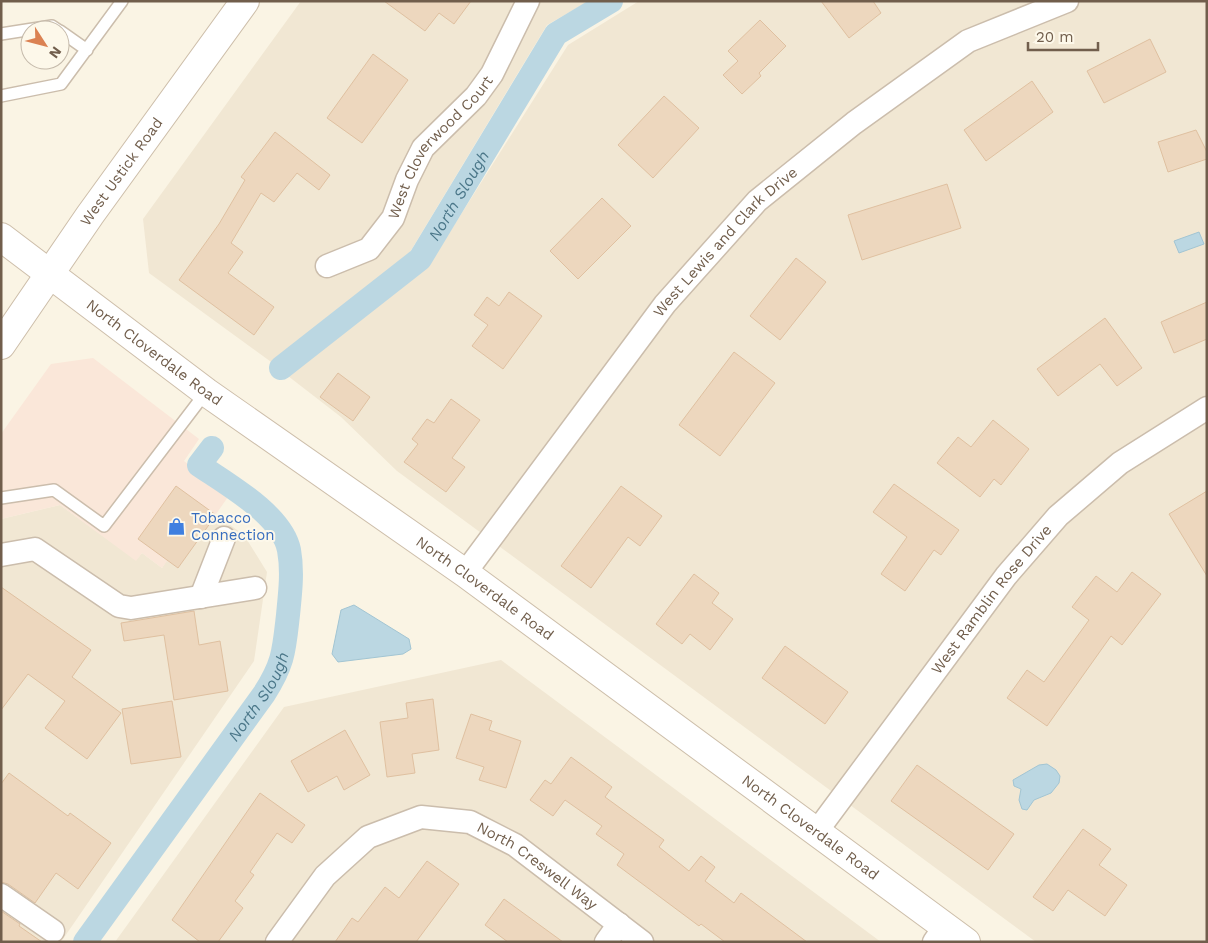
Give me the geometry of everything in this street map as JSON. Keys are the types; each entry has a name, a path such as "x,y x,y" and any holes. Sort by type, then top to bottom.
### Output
{"main road":[{"name":"West Ustick Road","path":"1,344 50,272 245,1"},
{"name":"North Cloverdale Road","path":"1,237 50,272 206,392 464,573 818,831 948,937"}],"street":[{"name":"West Cloverwood Court","path":"327,266 368,249 393,218 407,180 423,148 476,96 492,74 528,1"},
{"name":"West Lewis and Clark Drive","path":"464,573 665,304 757,201 854,123 968,41 1067,1"},
{"name":"West Ramblin Rose Drive","path":"818,831 1006,576 1058,516 1120,463 1207,408"},
{"path":"200,597 224,538"},
{"path":"1,555 36,549 119,606 130,608 255,588"},
{"name":"North Creswell Way","path":"276,942 325,876 368,836 421,818 470,822 515,845 612,933 642,942"},
{"path":"1,895 53,931"}],"lane":[{"path":"1,96 61,84 122,1"},
{"path":"1,34 20,31"},
{"path":"70,38 87,50"},
{"path":"1,498 54,490 104,526 206,392"}],"shaded area":[{"path":"301,1 589,1 547,25 410,252 274,364 149,273 143,219"},
{"path":"639,1 1207,1 1207,942 1036,942 397,471 341,417 288,376 429,265 568,45"},
{"path":"93,358 199,439 184,461 228,497 178,568 167,561 162,568 142,553 136,561 60,505 1,519 1,434 51,364"},
{"path":"60,505 136,560 142,553 162,568 167,560 178,568 216,515 244,535 267,572 254,661 61,942 1,942 1,519"},
{"path":"501,660 881,942 115,942 284,707"}],"water":[{"path":"1199,232 1204,244 1179,253 1174,241"},
{"path":"354,605 409,639 411,649 403,654 338,662 332,654 341,610"},
{"path":"1047,764 1056,770 1060,776 1059,783 1051,793 1034,800 1027,810 1022,809 1019,800 1021,789 1014,786 1013,780 1039,765"}],"building":[{"path":"384,1 471,1 454,24 439,13 425,31"},
{"path":"821,1 873,1 881,13 849,38"},
{"path":"760,20 786,46 759,73 761,76 742,94 723,75 738,61 728,51"},
{"path":"1150,39 1166,72 1104,103 1087,71"},
{"path":"373,54 408,80 362,143 327,118"},
{"path":"1032,81 1053,112 986,161 964,130"},
{"path":"664,96 699,128 653,178 618,145"},
{"path":"1196,130 1207,152 1207,159 1168,172 1158,142"},
{"path":"275,132 330,175 319,190 297,173 274,202 261,193 231,243 243,252 228,273 274,307 254,335 179,280 219,224 245,180 241,177"},
{"path":"947,184 961,228 862,260 848,215"},
{"path":"602,198 631,226 578,279 550,251"},
{"path":"796,258 826,282 780,340 750,316"},
{"path":"509,292 542,316 503,369 472,346 488,325 474,315 487,297 499,306"},
{"path":"1207,302 1207,339 1174,353 1161,322"},
{"path":"1105,318 1142,368 1117,386 1100,364 1058,396 1037,369"},
{"path":"734,352 775,383 720,456 679,425"},
{"path":"338,373 370,397 353,421 320,397"},
{"path":"451,399 480,420 452,458 465,467 446,492 404,462 418,444 412,439 427,419 434,423"},
{"path":"993,420 1029,449 1001,485 994,479 980,497 937,463 958,437 971,447"},
{"path":"894,484 959,530 941,555 934,550 905,591 881,574 907,537 873,512"},
{"name":"Tobacco Connection","path":"176,486 216,515 178,568 138,539"},
{"path":"621,486 662,516 640,546 628,537 591,588 561,566"},
{"path":"1207,491 1207,576 1169,514"},
{"path":"1132,572 1161,594 1122,645 1111,636 1047,726 1007,698 1027,670 1044,682 1089,620 1072,607 1096,576 1117,592"},
{"path":"694,574 719,593 712,603 733,619 710,650 690,634 682,644 656,624"},
{"path":"1,587 91,650 72,677 121,713 87,759 45,728 65,701 28,674 1,710"},
{"path":"194,611 199,645 220,641 228,691 174,700 164,635 124,641 121,623"},
{"path":"785,646 848,692 825,724 762,678"},
{"path":"433,699 439,750 412,754 415,773 387,777 380,722 408,718 406,703"},
{"path":"172,701 181,757 131,764 122,709"},
{"path":"471,714 492,721 489,730 521,741 506,788 479,780 484,767 456,758"},
{"path":"345,730 370,775 344,790 337,776 308,792 291,761"},
{"path":"571,757 612,787 605,797 664,840 659,847 689,871 701,856 715,867 705,881 734,903 741,893 807,942 725,942 701,924 699,926 617,865 624,854 596,834 602,826 565,800 553,816 530,800 545,780 551,784"},
{"path":"917,765 1014,834 988,870 891,801"},
{"path":"9,773 68,816 70,813 111,843 78,889 56,873 35,903 8,884 1,882 1,784"},
{"path":"260,793 305,825 292,843 277,833 250,872 254,875 235,901 243,908 218,942 200,942 172,920"},
{"path":"1083,829 1111,849 1099,865 1127,885 1105,916 1068,890 1053,911 1033,897"},
{"path":"427,861 459,884 416,942 335,942 352,918 358,922 385,887 399,898"},
{"path":"504,899 563,942 508,942 485,925"},
{"path":"1,911 20,924 19,926 42,942 1,942"}],"waterway":[{"name":"North Slough","path":"281,368 420,259 556,34 611,1"},
{"name":"North Slough","path":"85,942 264,694 276,674 282,656 290,591 291,566 289,550 284,537 265,513 238,491 199,465 212,448"}],"place":[{"name":"Tobacco Connection","path":"177,527"}]}
